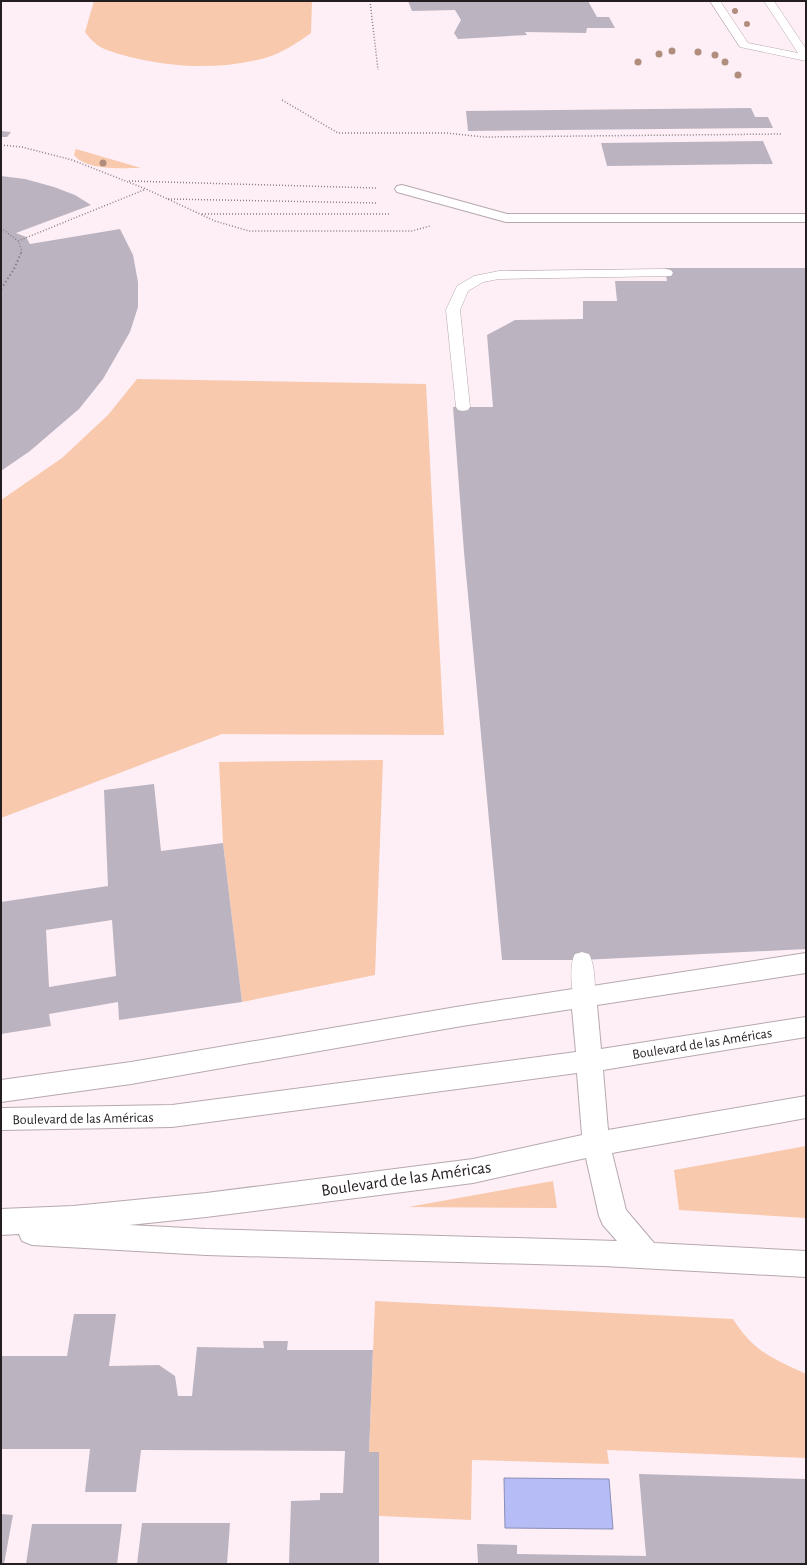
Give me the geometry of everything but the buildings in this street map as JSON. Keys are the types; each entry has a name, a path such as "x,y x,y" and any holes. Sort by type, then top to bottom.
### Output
{"main road":[{"path":"402,189 506,218 806,218"},
{"path":"1,1091 131,1073 462,1016 806,963"},
{"path":"584,997 596,1144 613,1216 647,1256"},
{"name":"Boulevard de las Américas","path":"1,1120 172,1116 590,1061 806,1027"},
{"name":"Boulevard de las Américas","path":"1,1222 73,1218 206,1205 473,1171 596,1144 806,1107"},
{"path":"1,1230 206,1242 603,1254 806,1264"}],"lane":[{"path":"715,1 744,45 806,58"},
{"path":"769,1 796,40 806,58"},
{"path":"462,407 453,310 462,289 478,279 499,275 666,273"},
{"path":"582,960 584,997"}],"path":[{"path":"370,1 378,70"},
{"path":"282,100 338,133 446,133 484,136 782,134"},
{"path":"1,145 22,147 72,160 146,189 215,221 249,231 412,232 434,224"},
{"path":"127,181 402,189"},
{"path":"18,241 146,189"},
{"path":"167,199 377,203"},
{"path":"200,214 392,214"},
{"path":"1,228 18,241 22,251 14,269 1,289"}],"shaded area":[{"path":"94,1 312,1 311,33 283,51 265,58 248,62 213,66 161,63 126,56 110,51 102,48 92,41 85,32"},
{"path":"76,149 141,168 105,168 87,164 74,155"},
{"path":"137,379 426,384 444,735 222,734 1,818 1,500 62,458 108,415"},
{"path":"383,760 375,975 242,1002 223,843 219,762"},
{"path":"806,1146 806,1218 679,1210 674,1170"},
{"path":"553,1181 557,1208 408,1207"},
{"path":"375,1301 733,1319 756,1347 773,1358 806,1374 806,1458 607,1450 609,1464 472,1460 471,1520 379,1516 379,1452 369,1452"}],"water":[{"path":"504,1478 609,1479 613,1529 505,1528"}]}
